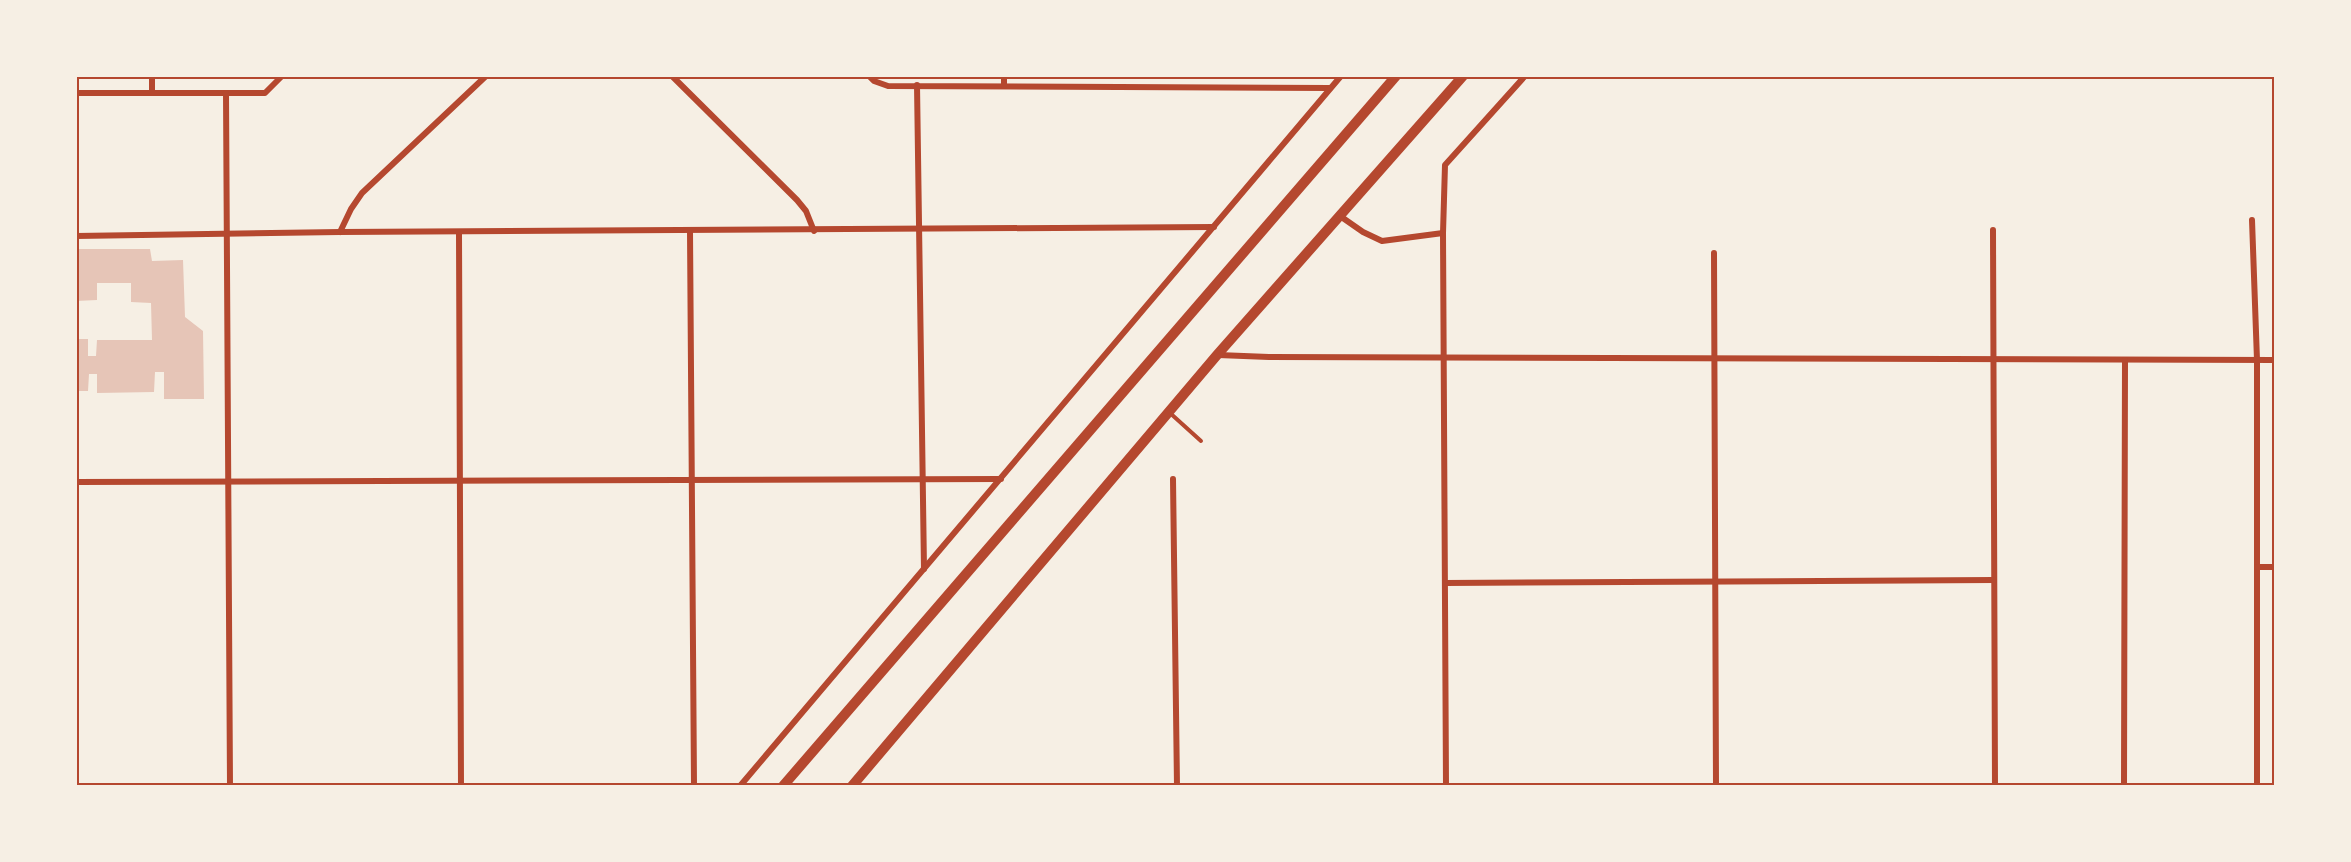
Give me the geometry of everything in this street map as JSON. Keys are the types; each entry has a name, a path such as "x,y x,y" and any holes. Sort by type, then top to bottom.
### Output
{"main road":[{"path":"783,786 1396,76"},
{"path":"852,786 1217,355 1463,76"}],"street":[{"path":"152,76 152,93"},
{"path":"76,93 265,93 282,76"},
{"path":"340,232 362,193 486,76"},
{"path":"672,76 797,200 806,211 814,231"},
{"path":"869,76 874,81 888,86 1330,88"},
{"path":"1004,76 1004,86"},
{"path":"740,786 1341,76"},
{"path":"1446,786 1443,357 1445,165 1525,76"},
{"path":"917,85 921,229 924,569"},
{"path":"226,93 230,786"},
{"path":"1340,216 1382,242 1443,233"},
{"path":"2252,220 2257,360 2257,786"},
{"path":"76,236 340,232 1214,227"},
{"path":"1993,230 1995,786"},
{"path":"690,231 694,786"},
{"path":"459,233 461,786"},
{"path":"1714,253 1716,786"},
{"path":"1217,355 2274,360"},
{"path":"2124,786 2125,360"},
{"path":"76,482 1001,478"},
{"path":"1173,478 1177,786"},
{"path":"2257,567 2274,567"},
{"path":"1445,583 1994,580"}],"lane":[{"path":"1169,412 1201,441"}],"building":[{"path":"76,249 150,249 152,261 183,260 185,317 203,331 204,399 164,399 164,372 155,372 154,392 97,393 97,374 89,374 88,391 76,391 76,339 88,339 88,356 96,356 97,340 152,340 151,303 131,302 131,283 97,283 97,300 76,301"}]}
